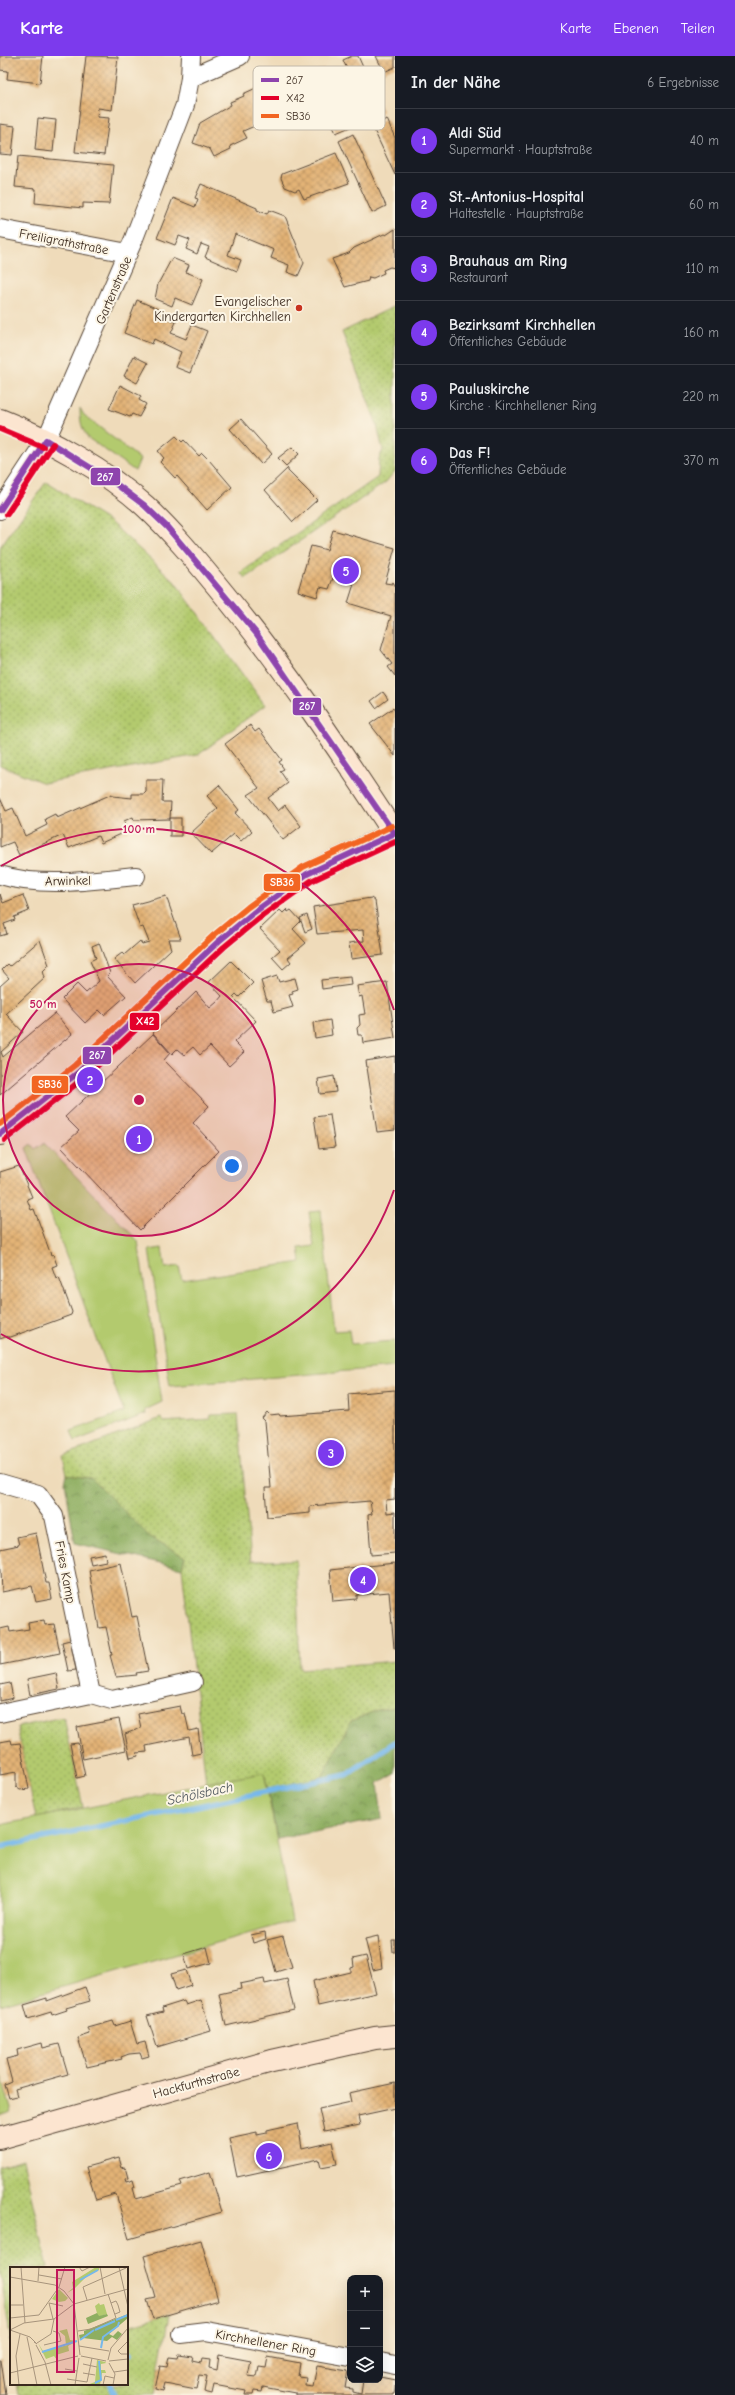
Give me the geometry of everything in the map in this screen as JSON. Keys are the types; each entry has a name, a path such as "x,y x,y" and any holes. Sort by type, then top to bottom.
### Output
{"street":[{"name":"Gartenstraße","path":"0,510 46,440 128,253 171,146 185,105 190,78 191,56"},
{"path":"190,78 240,56"},
{"name":"Freiligrathstraße","path":"0,229 128,253"},
{"path":"0,420 46,440 95,470 144,505 171,532 256,633 395,834 307,874 253,913 219,942 80,1071 0,1134"},
{"name":"Arwinkel","path":"0,875 40,881 91,880 136,876"},
{"name":"Fries Kamp","path":"0,1483 38,1494 54,1516 91,1694"},
{"path":"0,1713 91,1694 112,1700 193,1682"},
{"name":"Hackfurthstraße","path":"0,2138 272,2061 375,2038 395,2036"},
{"name":"Kirchhellener Ring","path":"181,2334 206,2331 347,2356"},
{"path":"383,2363 395,2365"}],"green space":[{"path":"395,306 395,471 386,482 246,578 240,573 378,477 379,459 383,450 376,422 342,332"},
{"path":"80,408 84,415 140,459 135,471 88,438 81,424"},
{"path":"46,482 110,522 174,581 265,705 198,755 44,783 0,765 0,547"},
{"path":"44,1143 138,1241 162,1402 145,1410 146,1414 75,1441 71,1431 124,1412 26,1148 31,1144 35,1149"},
{"path":"321,1211 334,1331 349,1330 351,1344 395,1341 395,1367 170,1386 149,1250 162,1248 165,1268 179,1266 182,1280 301,1262 299,1248 314,1246 309,1212"},
{"path":"238,1414 251,1561 296,1560 300,1669 395,1661 395,1707 377,1710 351,1721 322,1777 268,1789 264,1773 206,1783 182,1568 185,1557 149,1536 91,1478 67,1475 63,1456 161,1418 164,1422 210,1419 211,1415"},
{"path":"67,1475 91,1478 149,1536 185,1557 182,1568 75,1543 65,1482"},
{"path":"395,1707 395,1773 378,1783 382,1819 277,1839 268,1789 322,1777 351,1721 377,1710"},
{"path":"64,1717 83,1807 36,1818 17,1727"},
{"path":"264,1772 292,1921 0,2005 0,1825"},
{"path":"0,2073 12,2112 0,2116"},
{"path":"23,2160 48,2267 10,2267 10,2335 0,2270 0,2167"},
{"path":"169,2315 154,2395 19,2395 17,2385 128,2385 128,2326"}],"building":[{"path":"0,56 43,56 40,83 7,79 8,71 0,70"},
{"path":"86,56 118,57 112,110 98,108 97,117 109,118 104,155 75,152"},
{"path":"352,56 358,56 362,66 346,66 343,60"},
{"path":"376,56 395,56 395,67 385,72 385,66 381,66"},
{"path":"253,89 253,127 243,131 247,138 230,146 231,149 214,157 210,149 193,143 200,123 231,105 230,102 244,96 243,94"},
{"path":"38,118 56,120 53,152 35,150"},
{"path":"387,119 395,138 395,175 374,130 385,130 385,120"},
{"path":"0,124 15,126 12,155 0,154"},
{"path":"335,130 343,130 336,133"},
{"path":"353,134 386,206 372,213 339,141"},
{"path":"336,153 349,183 304,199 299,189 295,191 285,187 281,178 282,174"},
{"path":"18,156 113,165 109,204 83,203 83,208 35,203 36,189 15,187"},
{"path":"201,184 257,208 257,210 267,214 269,210 285,216 304,263 298,276 287,272 289,265 271,258 274,250 235,234 228,255 241,260 237,271 205,257 209,247 201,244 197,254 186,249 190,240 179,236 175,245 157,238 173,198 195,207 198,199 195,198"},
{"path":"395,229 395,268 390,267 383,270 384,273 373,278 369,277 368,281 345,287 332,259 349,253 354,248 384,234 386,235"},
{"path":"172,258 189,265 186,272 203,279 192,305 175,298 172,306 155,299 158,284"},
{"path":"137,300 158,309 156,314 176,322 171,333 186,339 192,325 207,331 190,373 175,367 181,352 154,339 152,344 124,333"},
{"path":"134,356 148,363 137,383 124,376"},
{"path":"120,385 141,396 139,400 146,404 139,417 132,414 130,417 109,409"},
{"path":"241,419 272,454 261,464 230,429"},
{"path":"176,436 182,442 184,440 199,456 202,453 232,487 207,510 177,476 175,478 160,462 164,458 158,451"},
{"path":"292,447 299,454 286,466 278,458"},
{"path":"288,468 288,471 317,500 293,522 265,490"},
{"path":"333,530 395,548 385,583 392,584 393,582 395,585 395,676 388,667 392,664 381,650 391,616 348,603 354,584 333,578 329,589 320,587 317,597 298,591 311,546 327,550"},
{"path":"383,692 388,699 376,708 371,701"},
{"path":"393,708 395,711 395,756 370,724"},
{"path":"250,725 255,732 259,729 282,760 279,762 284,769 280,771 288,783 268,798 278,811 285,805 301,826 283,840 248,795 259,788 225,744"},
{"path":"146,780 163,780 162,802 171,802 170,819 134,820 133,817 124,821 128,831 101,843 98,836 69,848 63,835 19,855 13,842 0,847 0,798 6,811 13,808 25,836 47,825 45,819 55,814 57,818 112,794 113,796 132,798 132,794 144,794 146,792"},
{"path":"219,785 239,810 235,813 252,831 241,841 234,834 211,854 191,833 218,808 207,796"},
{"path":"170,818 181,818 181,836 170,836"},
{"path":"0,894 3,903 23,895 29,911 14,917 15,920 4,924 7,934 0,936"},
{"path":"166,896 181,939 168,939 171,949 135,983 114,959 122,953 124,955 140,941 142,944 149,942 143,927 140,928 132,905"},
{"path":"371,898 375,901 383,955 351,959 349,943 364,941 363,930 317,934 313,907"},
{"path":"287,909 288,912 291,910 301,921 293,929 306,943 288,958 291,962 283,969 272,957 280,950 260,929 280,910 283,913"},
{"path":"307,915 312,929 305,932 300,918"},
{"path":"40,940 49,965 43,971 45,978 6,1014 23,1032 1,1052 3,1057 55,1013 72,1034 0,1095 0,986 9,978 2,970 8,964 10,966"},
{"path":"99,943 110,973 107,976 126,996 104,1015 99,1010 85,1023 62,999 77,984 86,993 99,981 90,961 96,958 92,946"},
{"path":"231,961 253,983 239,997 236,994 233,997 256,1021 234,1042 244,1052 229,1066 210,1046 200,1055 193,1047 184,1055 177,1049 172,1054 153,1033 196,992 210,1008 217,1002 222,996 209,982"},
{"path":"277,976 279,982 295,978 298,989 292,991 293,994 289,995 293,1007 274,1012 271,1001 267,1001 261,981"},
{"path":"350,977 351,985 322,989 321,980"},
{"path":"387,982 395,1038 363,1043 362,1035 358,1035 357,1028 360,1025 359,1015 365,1014 362,996 359,997 357,986"},
{"path":"330,1020 332,1035 315,1038 313,1023"},
{"path":"153,1034 170,1053 164,1060 209,1106 193,1123 219,1151 140,1230 61,1147 79,1131 65,1117"},
{"path":"395,1056 395,1130 377,1132 366,1061"},
{"path":"334,1076 336,1092 320,1094 318,1079"},
{"path":"330,1115 335,1147 319,1149 314,1117"},
{"path":"19,1166 32,1197 27,1199 31,1210 34,1209 51,1255 53,1254 57,1265 52,1267 56,1278 59,1277 72,1312 71,1315 8,1338 8,1336 0,1339 0,1172"},
{"path":"395,1390 395,1499 386,1500 387,1513 395,1512 395,1553 371,1555 368,1515 372,1514 370,1501 310,1506 310,1513 267,1517 265,1488 271,1488 265,1421 262,1418 267,1412 270,1415 279,1414 280,1416 349,1411 348,1394"},
{"path":"36,1533 46,1583 49,1583 52,1599 36,1602 32,1586 2,1592 0,1549 19,1545 17,1537"},
{"path":"105,1553 106,1561 91,1564 89,1556"},
{"path":"121,1563 132,1617 137,1616 148,1671 136,1673 137,1675 116,1677 110,1655 112,1655 106,1627 99,1628 89,1570"},
{"path":"395,1563 394,1648 389,1592 357,1595 357,1599 333,1601 330,1570"},
{"path":"44,1620 45,1625 54,1624 60,1653 0,1665 0,1629 9,1627 10,1632 29,1629 28,1623"},
{"path":"70,1640 76,1670 68,1671 62,1642"},
{"path":"56,1673 59,1689 30,1695 27,1679"},
{"path":"10,1683 13,1698 0,1701 0,1685"},
{"path":"180,1706 182,1714 185,1713 189,1731 198,1729 201,1753 192,1755 189,1737 146,1746 147,1752 137,1753 138,1756 130,1758 125,1734 141,1728 138,1714"},
{"path":"119,1719 126,1750 83,1759 77,1727"},
{"path":"11,1740 12,1744 20,1743 29,1789 20,1790 16,1787 16,1772 0,1775 0,1742"},
{"path":"78,1743 85,1776 77,1778 70,1744"},
{"path":"265,1932 266,1939 253,1943 251,1935"},
{"path":"283,1936 292,1967 276,1972 267,1940"},
{"path":"378,1936 382,1968 373,1970 365,1939"},
{"path":"392,1940 395,1940 395,1952 393,1952"},
{"path":"207,1947 211,1963 188,1969 184,1954"},
{"path":"366,1956 376,1993 318,2006 313,1981 351,1972 351,1968 354,1967 353,1959"},
{"path":"186,1970 191,1985 176,1990 171,1974"},
{"path":"264,1979 265,1984 287,1979 294,2010 226,2026 219,1994 241,1989 240,1984"},
{"path":"85,1987 90,2001 66,2008 67,2010 52,2015 51,2012 28,2019 24,2005 47,1998 47,2001"},
{"path":"201,2000 211,2031 157,2047 147,2016 163,2012 162,2008 184,2001 186,2005"},
{"path":"113,2021 115,2026 130,2021 137,2044 145,2042 149,2056 142,2058 140,2053 129,2054 121,2057 122,2059 87,2067 78,2038 90,2034 88,2028"},
{"path":"42,2043 43,2048 59,2044 68,2074 15,2089 17,2096 9,2098 5,2085 12,2082 6,2059 18,2056 17,2050"},
{"path":"395,2083 395,2108 358,2116 360,2125 324,2132 319,2109 351,2102 349,2093"},
{"path":"298,2123 302,2149 332,2142 337,2164 321,2167 319,2159 237,2177 229,2138 257,2132 257,2135 267,2133 267,2130"},
{"path":"119,2158 122,2168 125,2167 128,2178 125,2179 126,2182 133,2180 135,2187 133,2188 136,2199 182,2186 180,2181 210,2172 222,2212 129,2239 116,2194 96,2200 86,2167"},
{"path":"201,2240 218,2300 153,2319 147,2300 156,2298 144,2256"},
{"path":"179,2355 193,2357 192,2361 201,2363 202,2359 210,2360 209,2368 217,2370 219,2355 251,2361 248,2376 257,2377 259,2367 266,2368 268,2357 300,2363 298,2376 306,2377 305,2385 313,2386 317,2366 347,2371 345,2388 353,2389 353,2392 361,2394 363,2383 383,2383 383,2378 395,2380 394,2395 295,2395 295,2393 263,2387 262,2392 254,2391 253,2395 245,2395 246,2391 214,2385 212,2394 204,2392 207,2376 199,2375 196,2389 165,2383 163,2391 155,2389 160,2366 167,2367 169,2357 178,2358"},
{"path":"1,2360 6,2395 0,2395"}],"waterway":[{"name":"Schölsbach","path":"0,1847 346,1775 395,1742"},
{"path":"111,2385 115,2395"}],"transit line":[{"name":"X42","path":"0,429 43,447"},
{"name":"267","path":"0,510 46,440 112,481 144,505 167,527 256,633 394,833"},
{"name":"X42","path":"7,514 53,444"},
{"name":"SB36","path":"0,1124 75,1065 214,935 248,907 303,867 392,826"},
{"name":"267","path":"0,1134 80,1071 219,941 253,913 307,874 395,833"},
{"name":"X42","path":"5,1140 85,1077 224,947 258,919 311,881 395,842"}],"place":[{"name":"Evangelischer Kindergarten Kirchhellen","path":"299,308"},
{"name":"Pauluskirche","path":"346,571"},
{"name":"St.-Antonius-Hospital","path":"90,1080"},
{"name":"Aldi Süd","path":"139,1139"},
{"name":"Brauhaus am Ring","path":"331,1453"},
{"name":"Bezirksamt Kirchhellen","path":"363,1580"},
{"name":"Das F!","path":"269,2156"}]}
